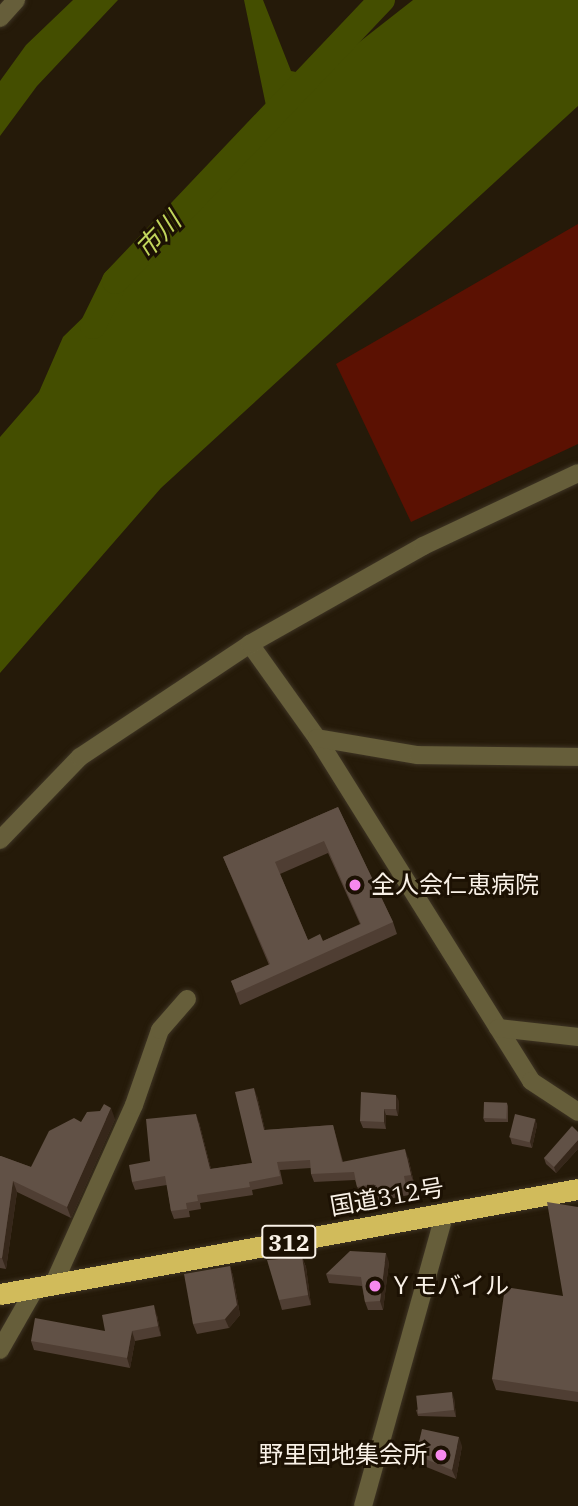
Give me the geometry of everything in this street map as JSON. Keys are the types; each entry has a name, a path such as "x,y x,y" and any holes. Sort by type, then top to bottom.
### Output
{"highway":[{"name":"国道312号","path":"0,1294 578,1189"}],"street":[{"path":"0,18 16,0"},
{"path":"0,840 80,757 250,644 423,546 578,473"},
{"path":"250,644 317,738 531,1081 578,1112"},
{"path":"317,738 418,755 578,757"},
{"path":"0,1350 45,1285 134,1105 160,1030 187,999"},
{"path":"498,1028 578,1037"},
{"path":"363,1506 445,1213"}],"shaded area":[{"path":"73,0 118,0 37,86 0,136 0,81 26,45"},
{"path":"244,0 263,0 291,71 316,76 413,0 578,0 578,106 161,488 0,673 0,437 39,392 63,337 221,183 270,125"},
{"path":"578,224 578,444 411,522 336,364"}],"building":[{"path":"338,807 393,922 236,993 231,981 270,964 223,857","holes":["324,841 361,924 323,941 320,934 308,940 275,862"]},
{"path":"254,1088 264,1130 333,1125 342,1162 405,1149 411,1175 404,1176 406,1187 376,1193 374,1184 357,1187 354,1172 311,1174 310,1160 277,1162 280,1176 249,1182 250,1187 197,1195 198,1201 186,1203 187,1209 171,1211 165,1176 132,1182 129,1165 150,1161 146,1119 196,1114 210,1169 252,1163 235,1092"},
{"path":"361,1092 396,1095 396,1109 384,1109 384,1122 360,1121"},
{"path":"484,1102 507,1103 506,1119 483,1118"},
{"path":"104,1104 111,1108 67,1207 13,1181 0,1258 0,1156 31,1167 49,1131 74,1118 81,1122 87,1112 100,1111"},
{"path":"515,1114 535,1119 530,1142 509,1137"},
{"path":"572,1126 578,1132 578,1140 554,1167 544,1158"},
{"path":"547,1202 578,1207 578,1392 492,1379 505,1287 563,1296"},
{"path":"350,1251 386,1253 380,1301 365,1302 361,1277 326,1274"},
{"path":"302,1257 308,1295 279,1300 267,1260"},
{"path":"230,1266 237,1305 225,1319 193,1324 184,1274"},
{"path":"154,1305 158,1326 132,1331 127,1358 31,1341 35,1318 105,1331 102,1315"},
{"path":"452,1392 454,1410 418,1414 416,1396"},
{"name":"野里団地集会所","path":"422,1429 459,1437 452,1470 416,1455"}],"waterway":[{"name":"市川","path":"93,326 115,281 382,0"}],"place":[{"name":"全人会仁恵病院","path":"355,885"},
{"name":"Ｙモバイル","path":"375,1286"},
{"name":"野里団地集会所","path":"441,1455"}]}
